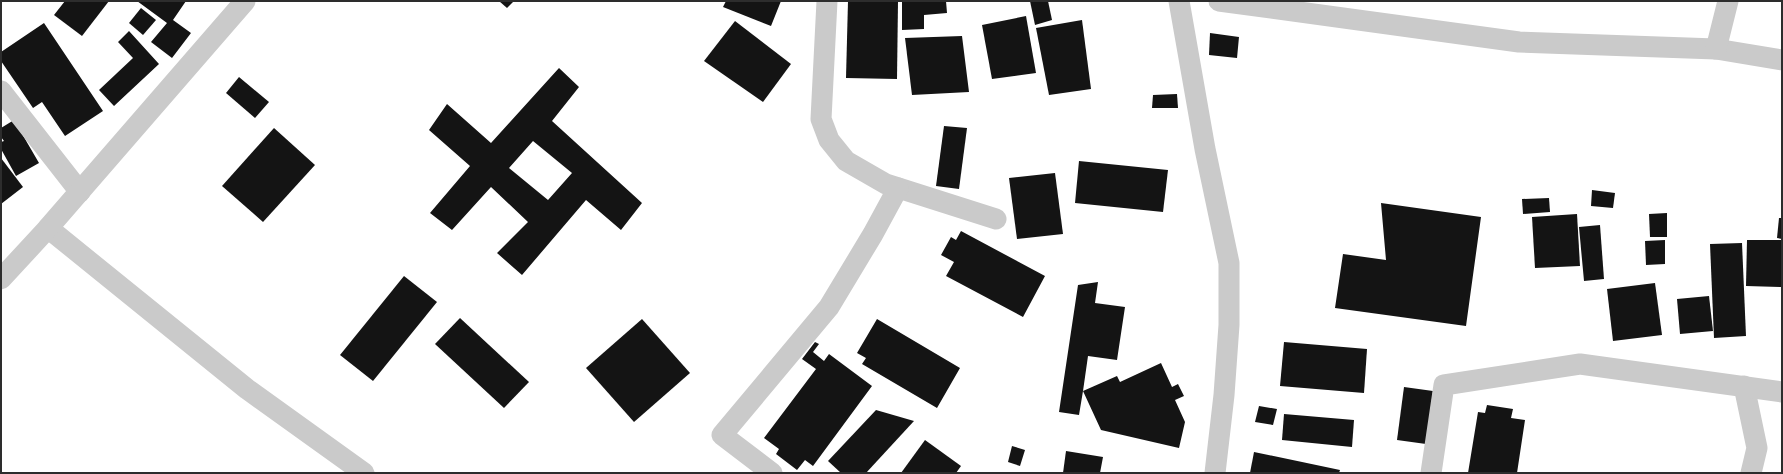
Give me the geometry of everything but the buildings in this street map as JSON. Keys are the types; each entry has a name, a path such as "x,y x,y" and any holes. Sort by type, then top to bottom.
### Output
{"street":[{"path":"1,279 80,192 245,1"},
{"path":"827,1 821,119 829,140 846,161 886,184 996,219"},
{"path":"1180,1 1205,149 1229,263 1229,326 1224,394 1215,473"},
{"path":"1220,1 1519,42 1716,49 1782,60"},
{"path":"1716,49 1728,1"},
{"path":"1,91 80,192"},
{"path":"772,473 722,435 829,306 873,234 898,188"},
{"path":"48,228 247,389 364,473"},
{"path":"1431,473 1444,385 1580,364 1782,392"},
{"path":"1744,386 1757,448 1751,473"}]}
